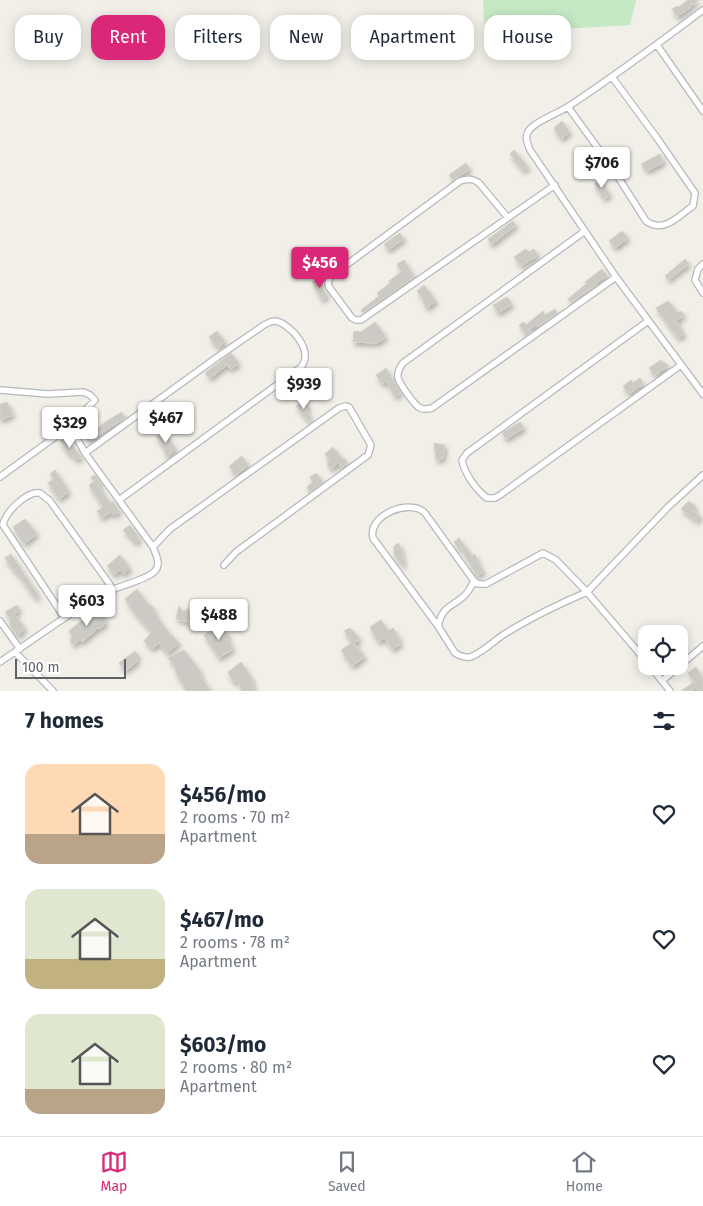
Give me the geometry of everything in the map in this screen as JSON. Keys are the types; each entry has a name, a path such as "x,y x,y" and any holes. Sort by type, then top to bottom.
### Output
{"street":[{"path":"702,14 568,107 531,127 526,141 530,150 616,277 703,394"},
{"path":"656,45 703,111"},
{"path":"568,107 613,169 646,221 660,227 693,206 695,193 612,76"},
{"path":"508,218 479,183 473,179 460,181 330,277 329,287 352,318 359,320 508,218 554,185"},
{"path":"585,231 403,363 398,379 420,408 432,408 616,277"},
{"path":"703,264 698,269 695,280 703,293"},
{"path":"648,321 467,453 462,460 462,465 474,483 487,498 495,498 681,365"},
{"path":"85,453 264,325 271,322 282,323 302,343 306,356 300,368 119,500"},
{"path":"0,390 40,394 83,392 95,400 70,426 0,477"},
{"path":"153,547 170,529 339,408 349,407 371,445 368,455 236,552 224,565"},
{"path":"0,662 64,618 113,589 156,571 158,562 153,547 85,453 70,426"},
{"path":"638,653 587,592 556,560 543,553 486,584 478,584 421,509 402,507 376,521 372,527 373,538 438,626 455,653 460,656 469,657 545,610 587,592 668,506 703,475"},
{"path":"64,618 3,525 10,511 30,494 40,493 50,501 113,589"},
{"path":"438,626 443,612 465,595 474,581"},
{"path":"0,621 18,650 53,691"},
{"path":"662,681 703,646"},
{"path":"657,675 670,691"}],"green space":[{"path":"483,0 636,0 630,25 571,29 571,15 484,16"}],"building":[{"path":"688,0 699,0 677,17 672,9 679,7"},
{"path":"562,121 570,132 561,139 554,128"},
{"path":"514,150 528,167 523,171 510,154"},
{"path":"660,154 664,162 647,171 641,164"},
{"path":"466,163 470,169 453,180 449,175"},
{"path":"600,179 610,195 604,199 594,184"},
{"path":"513,221 516,225 491,245 488,239"},
{"path":"622,231 628,238 615,248 609,241"},
{"path":"400,233 404,239 388,250 384,244"},
{"path":"526,249 529,252 534,249 538,255 521,266 514,257"},
{"path":"685,259 689,264 668,280 665,276"},
{"path":"404,260 414,277 363,313 361,310 379,296 377,293 401,272 397,264"},
{"path":"602,269 607,276 596,283 597,285 570,302 568,299"},
{"path":"318,279 327,296 322,300 312,282"},
{"path":"424,285 436,301 427,308 423,303 425,301 417,291"},
{"path":"507,297 512,304 498,313 493,305"},
{"path":"668,301 678,313 681,311 684,315 676,321 684,334 678,338 656,308"},
{"path":"555,309 557,313 538,327 536,325 529,329 531,332 527,335 519,325 524,322 526,325 543,311 545,315"},
{"path":"375,322 386,337 377,343 353,342 354,331 361,332"},
{"path":"217,331 225,342 218,348 209,337"},
{"path":"231,353 239,364 230,369 227,365 210,378 205,373"},
{"path":"661,360 668,366 655,375 649,368"},
{"path":"386,368 401,393 395,397 386,381 382,384 376,375"},
{"path":"640,378 643,384 630,393 629,391 627,392 623,386 631,380 633,383"},
{"path":"304,400 309,407 306,409 312,420 309,422 296,406"},
{"path":"7,402 13,415 0,420 0,404"},
{"path":"122,412 125,418 88,441 86,438 105,422"},
{"path":"520,422 524,428 506,439 502,433"},
{"path":"163,431 176,449 167,457 164,452 166,451 156,437"},
{"path":"65,437 82,457 75,460 72,454 70,455 67,452 60,441"},
{"path":"434,443 445,445 443,459 436,460"},
{"path":"333,447 342,459 344,458 348,463 341,468 338,463 331,469 327,464 330,461 325,454"},
{"path":"242,456 248,465 236,475 229,466"},
{"path":"55,470 69,492 59,499 48,483 54,479 50,474"},
{"path":"315,474 323,482 310,492 307,487 313,482 310,477"},
{"path":"95,475 101,483 98,485 110,503 113,501 120,512 113,515 111,512 102,518 97,511 103,507 89,485 94,482 91,477"},
{"path":"689,501 696,507 693,510 701,517 697,521 681,509"},
{"path":"25,519 37,534 24,544 13,527"},
{"path":"130,525 140,539 136,543 123,530"},
{"path":"459,538 472,556 475,554 477,562 484,571 477,576 460,547 458,548 454,542"},
{"path":"399,543 404,567 394,555 394,546"},
{"path":"11,554 39,596 35,598 5,558"},
{"path":"120,555 130,568 124,574 120,570 115,575 107,566"},
{"path":"137,589 148,604 152,606 157,617 172,637 172,635 179,643 167,653 159,643 154,648 151,648 144,641 152,632 125,599"},
{"path":"17,605 20,610 14,614 25,628 18,636 9,624 12,621 5,612"},
{"path":"179,606 183,612 188,609 196,624 190,626 188,622 176,619"},
{"path":"100,610 106,623 82,642 80,640 73,645 70,640 73,638 69,631 82,620"},
{"path":"381,620 388,631 393,628 401,644 392,649 385,638 378,642 370,627"},
{"path":"218,625 229,636 227,638 233,649 219,658 204,635"},
{"path":"350,628 360,639 354,643 365,657 352,666 341,650 352,643 344,631"},
{"path":"184,650 202,674 200,675 211,691 187,691 175,671 177,669 168,658"},
{"path":"135,651 139,656 136,658 138,661 125,671 119,663"},
{"path":"241,662 253,680 251,680 255,691 242,691 237,680 233,682 228,672"},
{"path":"696,667 703,679 703,689 699,691 696,687 691,691 681,691 694,682 688,673"}]}
